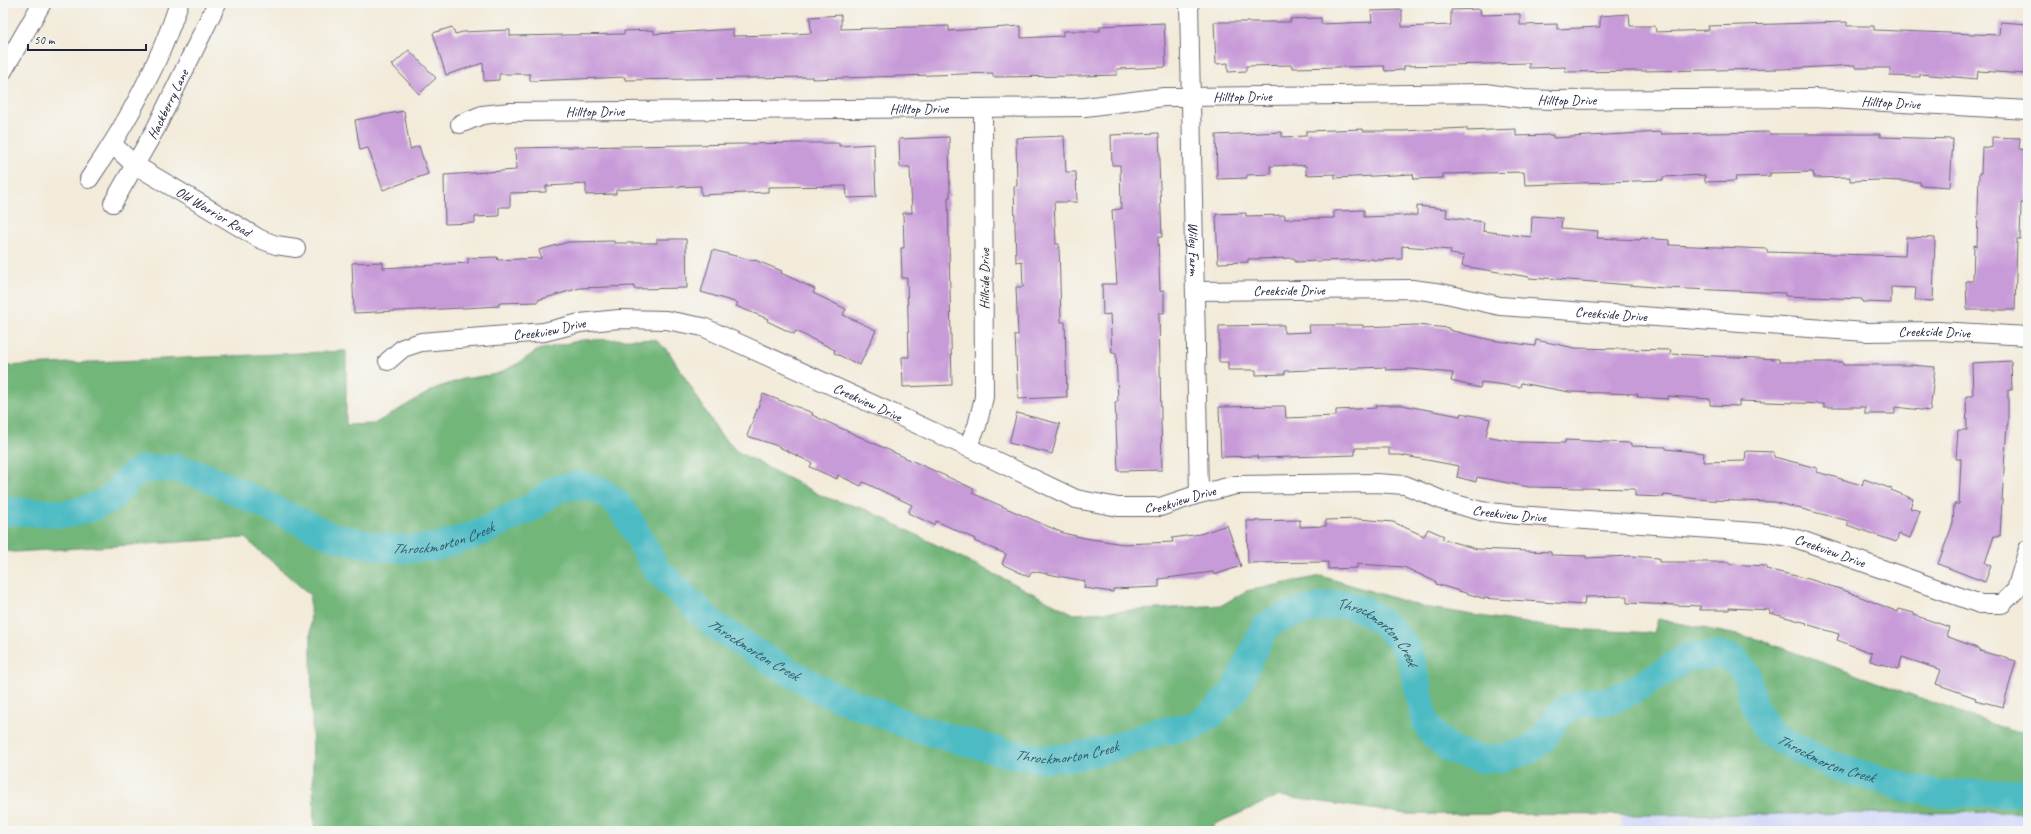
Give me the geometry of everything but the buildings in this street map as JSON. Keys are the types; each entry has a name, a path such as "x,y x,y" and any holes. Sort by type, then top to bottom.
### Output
{"street":[{"path":"3,71 42,3"},
{"path":"89,179 113,144 167,38 179,3"},
{"name":"Hackberry Lane","path":"112,203 156,128 217,3"},
{"name":"Wiley Farm","path":"1189,3 1199,494"},
{"name":"Hilltop Drive","path":"460,124 482,115 510,112 1085,107 1190,96 1486,93 1554,100 1813,98 2028,110"},
{"name":"Hillside Drive","path":"967,447 977,426 984,397 983,108"},
{"name":"Old Warrior Road","path":"113,144 135,165 260,239 276,245 296,248"},
{"name":"Creekside Drive","path":"1195,291 1412,290 1442,293 1500,306 1866,332 1938,331 2028,336"},
{"name":"Creekview Drive","path":"388,361 403,348 420,342 544,332 580,323 620,319 666,320 703,327 967,447 1076,499 1118,507 1160,507 1199,494 1236,485 1376,483 1405,485 1444,501 1481,511 1517,515 1767,533 1798,539 1980,604 2002,604 2016,590 2028,549"}],"shaded area":[{"path":"2028,812 2028,831 1622,831 1621,815"}],"green space":[{"path":"582,340 656,340 669,352 720,434 738,452 824,497 865,509 1074,614 1222,605 1246,591 1321,576 1423,607 1564,629 1654,633 1658,619 1757,639 2012,731 2028,732 2028,812 1656,815 1407,814 1279,796 1215,824 1210,831 314,831 310,595 245,538 15,552 3,551 3,366 346,351 346,425 374,424 436,388 463,379 497,374 519,363 538,350"}],"waterway":[{"name":"Throckmorton Creek","path":"3,508 7,511 69,514 93,507 110,499 131,476 143,469 175,468 204,476 331,536 375,546 405,549 436,547 477,534 531,508 556,489 579,485 600,490 617,503 631,523 656,569 714,625 767,659 825,692 919,729 1010,754 1046,759 1072,757 1105,750 1159,732 1194,726 1211,715 1234,692 1264,629 1274,621 1291,614 1325,606 1344,604 1365,610 1387,626 1404,645 1412,661 1425,721 1434,735 1451,750 1479,759 1503,758 1529,750 1543,739 1557,717 1567,708 1585,702 1608,701 1630,692 1688,657 1721,655 1735,660 1747,675 1754,705 1769,733 1830,765 1913,789 1941,794 2028,792"}]}
